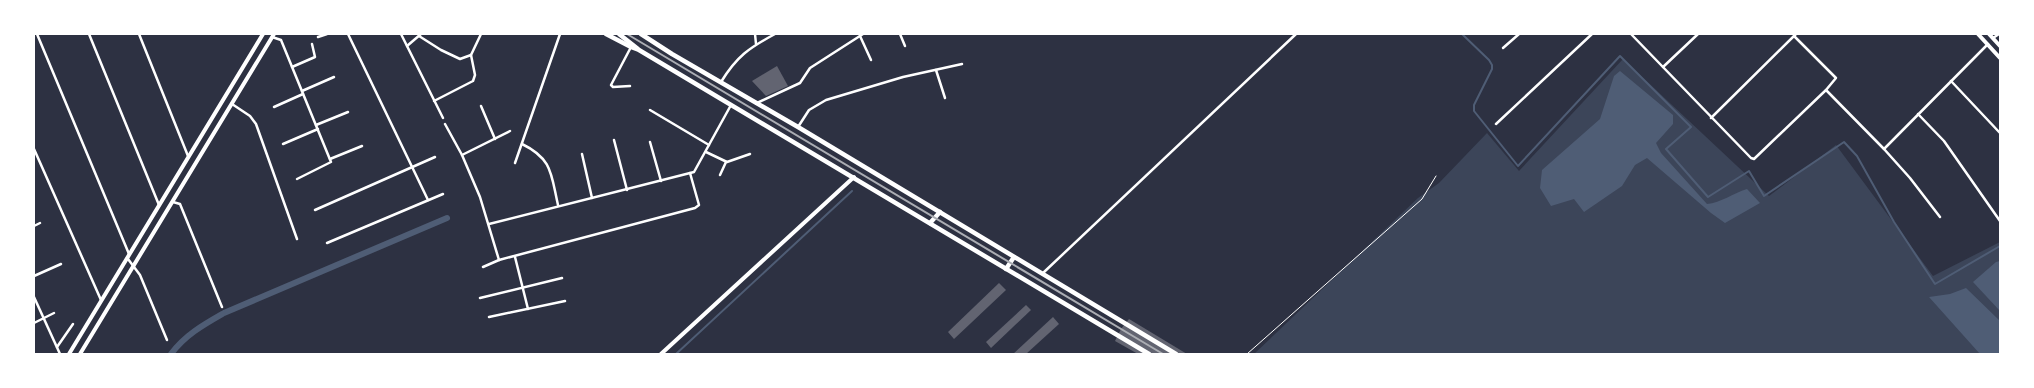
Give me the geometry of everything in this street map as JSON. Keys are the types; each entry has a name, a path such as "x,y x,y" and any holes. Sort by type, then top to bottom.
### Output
{"main road":[{"path":"606,34 640,50"},
{"path":"619,34 640,50 1148,354"},
{"path":"637,34 642,35 798,127 1176,354"},
{"path":"930,223 940,212"},
{"path":"1006,269 1014,256"}],"street":[{"path":"37,34 128,256 140,274 168,340"},
{"path":"89,34 159,205"},
{"path":"139,34 188,156"},
{"path":"69,354 263,34"},
{"path":"318,37 327,34"},
{"path":"348,34 428,200"},
{"path":"401,34 442,118"},
{"path":"407,46 420,35 440,50 460,59 470,55 481,34"},
{"path":"515,163 560,34"},
{"path":"755,34 756,44"},
{"path":"721,82 733,63 756,44 775,34"},
{"path":"757,103 800,83 811,68 863,34"},
{"path":"900,34 905,46"},
{"path":"1042,274 1296,34"},
{"path":"1503,48 1519,34"},
{"path":"1496,124 1592,34"},
{"path":"1631,34 1711,118 1754,159 1826,90 1836,78 1795,35 1711,118"},
{"path":"1663,67 1698,34"},
{"path":"1978,34 2000,58"},
{"path":"1989,34 2000,46"},
{"path":"1993,38 1999,34"},
{"path":"80,354 273,35 281,40 331,163 297,179"},
{"path":"860,36 871,60"},
{"path":"292,67 314,58 316,54 312,44"},
{"path":"1884,149 1988,44"},
{"path":"630,86 613,87 611,85 631,47"},
{"path":"434,101 473,80 475,75 470,55"},
{"path":"798,127 809,110 826,100 903,77 962,64"},
{"path":"936,70 945,98"},
{"path":"274,107 334,77"},
{"path":"1951,81 2000,133"},
{"path":"1826,90 1884,149 1940,216"},
{"path":"231,104 250,116 256,124 297,239"},
{"path":"489,224 690,173 696,170 732,104"},
{"path":"481,106 495,139"},
{"path":"650,110 709,145"},
{"path":"316,125 348,112"},
{"path":"1918,114 1944,142 2000,221"},
{"path":"445,124 462,155 480,197 499,260"},
{"path":"283,144 318,129"},
{"path":"462,155 510,132"},
{"path":"614,140 627,190"},
{"path":"650,142 661,181"},
{"path":"522,144 542,155 550,171 559,206"},
{"path":"330,159 362,146"},
{"path":"34,149 101,300"},
{"path":"706,152 726,162 750,154"},
{"path":"582,154 592,198"},
{"path":"315,210 435,157"},
{"path":"720,175 726,162"},
{"path":"483,267 499,260 695,208 699,205 690,173"},
{"path":"661,354 854,177"},
{"path":"327,243 443,194"},
{"path":"172,202 180,204 222,307"},
{"path":"34,226 40,223"},
{"path":"515,257 528,308"},
{"path":"34,276 61,264"},
{"path":"480,298 562,278"},
{"path":"34,297 60,354"},
{"path":"489,318 566,301"},
{"path":"34,323 54,313"},
{"path":"57,347 73,324"}],"lane":[{"path":"1247,354 1422,198 1436,176"}],"shaded area":[{"path":"1623,59 1769,196 1836,145 1933,276 2000,242 2000,354 1254,354 1418,198 1439,183 1487,133 1519,171"},
{"path":"1620,71 1673,115 1673,124 1656,143 1661,153 1707,204 1717,202 1747,189 1760,203 1725,223 1647,158 1635,165 1622,186 1584,212 1574,199 1551,206 1540,188 1542,170 1600,119 1614,76"},
{"path":"2000,261 2000,311 1973,282 1996,262"},
{"path":"1966,288 2000,321 2000,354 1980,354 1929,297 1950,294"}],"building":[{"path":"777,66 788,86 766,96 752,81"},
{"path":"999,283 1006,290 954,339 948,332"},
{"path":"1026,305 1031,310 991,348 986,342"},
{"path":"1053,317 1059,324 1026,354 1013,354"},
{"path":"1129,319 1187,354 1138,354 1115,341"}],"waterway":[{"path":"1462,34 1492,65 1492,69 1474,105 1474,111 1518,166 1620,56 1691,127 1666,149 1708,197 1749,171 1764,196 1844,142 1857,156 1894,222 1935,284 2000,246"},
{"path":"676,354 852,191"},
{"path":"171,354 188,336 224,313 447,218"}],"railway":[{"path":"627,34 1163,354"}]}
